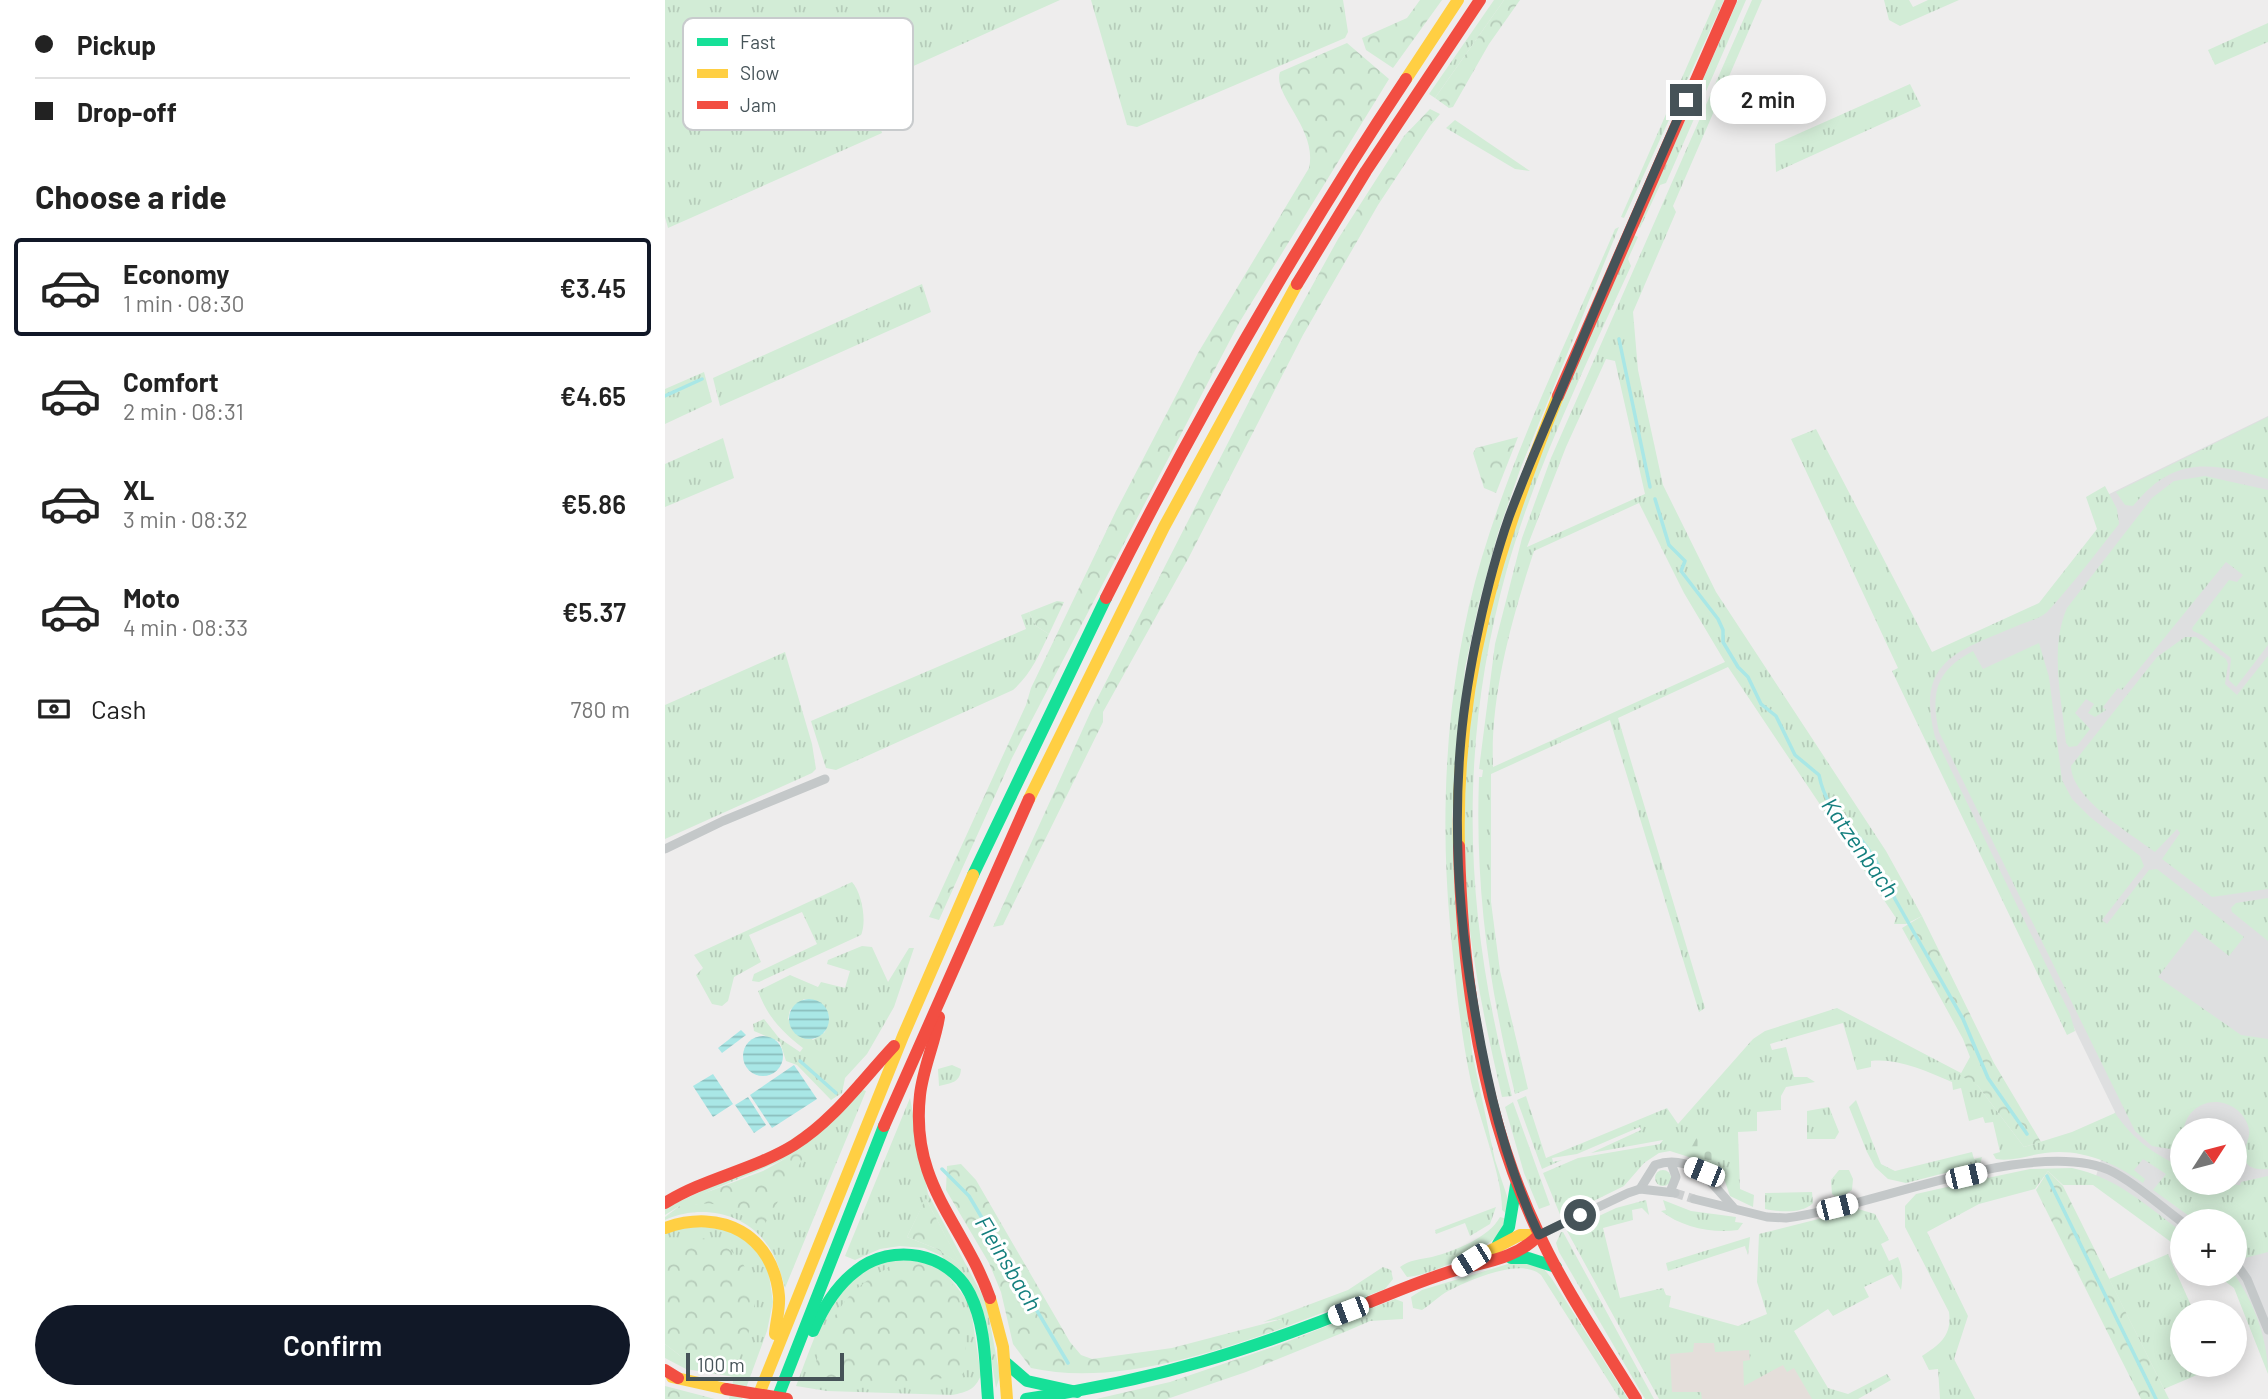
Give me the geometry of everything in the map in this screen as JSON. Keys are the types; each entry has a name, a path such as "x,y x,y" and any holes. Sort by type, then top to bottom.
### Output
{"main road":[{"path":"757,1399 836,1193 1024,767 1210,401 1341,176 1458,0"},
{"path":"777,1399 870,1162 942,993 1038,780 1202,454 1344,206 1480,0"},
{"path":"1636,1399 1556,1267 1539,1235 1517,1182 1488,1080 1464,933 1459,787 1468,687 1491,581 1509,519 1629,228 1731,0"},
{"path":"942,993 937,1031 923,1074 919,1103 921,1148 936,1197 987,1289 1005,1362 1007,1399"},
{"path":"665,1203 698,1185 769,1158 811,1135 837,1113 902,1039"},
{"path":"1498,1244 1510,1227 1517,1182"},
{"path":"665,1228 694,1219 716,1220 734,1225 752,1238 771,1264 777,1285 776,1350"},
{"path":"1457,1268 1498,1244 1520,1235 1539,1235"},
{"path":"1026,1399 1144,1379 1220,1359 1457,1268 1504,1258 1529,1247 1539,1235"},
{"path":"786,1374 804,1352 822,1311 843,1281 875,1258 911,1254 944,1265 969,1291 981,1326 988,1399"},
{"path":"1504,1258 1528,1258 1556,1267"},
{"path":"1005,1362 1027,1381 1077,1392"},
{"path":"669,1374 726,1389 787,1399"}],"street":[{"path":"665,849 723,821 825,779"},
{"path":"1694,1199 1766,1217 1795,1217 2004,1167 2065,1160 2113,1172 2170,1213"},
{"path":"1539,1235 1640,1189 1672,1193 1677,1177 1671,1163"},
{"path":"1640,1189 1655,1166 1671,1163 1704,1172 1734,1207"},
{"path":"2247,1279 2268,1330"}],"shaded area":[{"path":"2268,416 2268,1370 2247,1317 2247,1300 2240,1300 2235,1286 2247,1286 2247,1209 2170,1209 2170,1238 2094,1183 2115,1112 1905,681 1908,669 2041,611 2107,526 2095,501"},
{"path":"1616,1312 1794,1355 1820,1399 1667,1399"}],"green space":[{"path":"665,0 1060,0 913,66 913,18 683,18 683,130 881,130 882,133 668,228 665,217"},
{"path":"1091,0 1343,0 1348,32 1345,38 1137,127 1127,125"},
{"path":"1420,0 1442,0 1393,68 1366,50 1362,38 1407,18"},
{"path":"1494,0 1504,0 1435,98 1429,94"},
{"path":"1504,0 1520,0 1489,44 1453,107 1449,108 1435,98"},
{"path":"1716,0 1724,0 1624,218 1621,217"},
{"path":"1738,0 1746,0 1666,183 1660,185 1640,228 1638,227"},
{"path":"1752,0 1762,0 1673,206 1676,212 1633,312 1638,370 1663,485 1716,592 1886,851 1922,916 1906,924 1894,924 1896,918 1728,667 1618,718 1705,1008 1699,1012 1610,720 1491,774 1491,902 1500,971 1528,1089 1515,1094 1498,1015 1486,937 1478,819 1479,777 1482,777 1483,770 1479,769 1495,644 1522,538 1551,458","holes":["1606,359 1615,361 1645,494 1527,547 1566,447","1639,503 1684,593 1725,662 1493,767 1495,712 1504,657 1534,551"]},
{"path":"1884,0 1909,0 1913,7 1928,0 1959,0 1900,26 1889,20"},
{"path":"2268,23 2268,42 2215,65 2208,50"},
{"path":"1347,43 1389,79 1239,323 1012,758 939,920 929,917 1026,705 1031,688 1116,511 1198,353 1309,168 1307,140 1282,91 1280,72"},
{"path":"1910,84 1921,106 1776,172 1775,144"},
{"path":"1430,109 1440,114 1378,205 1303,335 1188,559 1103,712 1103,722 1003,925 993,927 1091,711 1259,382 1338,239 1404,136"},
{"path":"1455,120 1530,171 1515,169 1446,128"},
{"path":"1619,227 1521,467 1498,533 1465,668 1452,817 1457,923 1472,1052 1495,1160 1507,1196 1508,1215 1502,1210 1495,1165 1471,1082 1454,964 1445,833 1454,693 1470,601 1496,515 1544,391 1615,229"},
{"path":"1634,235 1638,237 1628,259 1631,266 1563,415 1519,530 1491,636 1480,702 1474,768 1476,898 1496,1029 1512,1096 1502,1097 1474,961 1464,868 1465,772 1475,677 1496,583 1523,499 1568,385"},
{"path":"922,284 931,312 720,406 713,378"},
{"path":"704,372 712,402 665,424 665,389"},
{"path":"2268,417 2268,479 2229,469 2195,467 2163,478 2133,506 2125,505 2116,492"},
{"path":"1816,429 1932,652 2039,603 2097,529 2086,497 2105,486 2117,509 2119,524 2048,611 2038,618 1961,651 1937,674 1931,690 1930,711 1935,737 2070,1014 2075,1031 2067,1035 1892,671 1898,668 1791,439"},
{"path":"1518,437 1496,493 1484,488 1473,453 1476,448"},
{"path":"723,438 734,478 665,507 665,464"},
{"path":"2205,476 2268,490 2268,645 2236,687 2229,680 2231,658 2193,631 2192,628 2229,580 2237,582 2243,575 2226,562 2122,690 2118,688 2103,707 2106,710 2095,717 2088,713 2094,704 2086,699 2075,713 2090,729 2077,746 2069,747 2066,743 2058,657 2067,608 2152,498 2174,481"},
{"path":"1057,601 1064,602 1049,634 1036,626 1029,612"},
{"path":"1029,612 1036,626 1049,634 1030,671 1013,690 836,770 826,768 811,721 1026,629 1021,615"},
{"path":"2185,637 2196,637 2226,659 2228,664 2225,684 2237,695 2268,656 2268,889 2212,897 2162,859 2180,833 2177,829 2155,852 2091,803 2074,778 2071,766 2157,657"},
{"path":"2039,643 2049,677 2062,780 2072,799 2090,817 2140,856 2144,866 2102,920 2107,924 2149,870 2157,869 2244,937 2229,956 2195,929 2158,977 2241,1035 2268,1039 2268,1169 2254,1168 2247,1164 2247,1118 2226,1104 2209,1103 2193,1111 2188,1118 2170,1118 2170,1149 2152,1146 2135,1131 1939,732 1935,705 1936,694 1944,674 1973,651 1983,669"},
{"path":"785,652 812,744 816,769 665,839 665,705"},
{"path":"852,882 863,908 864,923 861,935 759,982 752,981 754,974 817,944 802,912 749,935 761,962 734,977 728,1001 722,1006 712,1004 696,975 703,968 694,955"},
{"path":"2268,898 2268,941 2232,912 2231,908 2236,903"},
{"path":"1922,916 1994,1063 2041,1142 2024,1147 1978,1086 1960,1075 1970,1057 1963,1039 1902,928"},
{"path":"862,946 872,947 888,982 909,948 914,948 894,1007 867,1054 845,1078 842,1093 831,1100 797,1065 786,1061 780,1042 754,1031 753,1024 764,1019 779,1038 800,1052 803,1048 776,1023 758,991 790,975 818,987 821,982 845,988 850,971 827,964 828,960","holes":["804,999 813,1000 829,1015 825,1032 813,1040 788,1019 790,1010"]},
{"path":"1837,1008 1961,1073 1978,1086 2024,1147 2072,1132 2115,1113 2144,1145 2170,1160 2170,1195 2247,1195 2247,1181 2268,1176 2268,1252 2247,1257 2247,1209 2179,1209 2153,1190 2166,1174 2143,1159 2134,1170 2145,1179 2143,1183 2109,1163 2072,1153 2045,1153 2014,1159 1996,1159 1993,1154 2000,1152 1993,1122 1985,1123 1983,1117 1969,1121 1961,1088 1953,1090 1952,1082 1912,1066 1891,1061 1871,1061 1871,1067 1857,1070 1843,1023 1770,1044 1772,1050 1786,1047 1794,1077 1807,1077 1815,1082 1786,1087 1781,1096 1781,1110 1757,1112 1757,1131 1738,1132 1740,1189 1754,1195 1753,1207 1730,1196 1720,1167 1670,1151 1659,1153 1644,1163 1624,1186 1561,1217 1543,1173 1578,1158 1660,1144 1663,1140 1591,1153 1641,1130 1640,1127 1577,1154 1552,1158 1553,1162 1562,1160 1542,1169 1517,1100 1526,1096 1546,1158 1667,1108 1678,1124 1753,1039 1765,1031"},
{"path":"952,1065 961,1069 959,1077 954,1082 939,1086 938,1069"},
{"path":"863,1090 866,1091 785,1288 772,1252 748,1226 722,1214 708,1212 679,1215 665,1220 665,1217 686,1206 716,1201 800,1151 681,1205 665,1215 665,1208 744,1172"},
{"path":"910,1098 928,1194 986,1302 1000,1376 996,1388 987,1333 942,1256 924,1248 900,1246 880,1249 855,1260 845,1256","holes":["926,1199 960,1264 937,1249 907,1237"]},
{"path":"1856,1100 1881,1164 1895,1171 1972,1152 1974,1159 1982,1157 1980,1164 1906,1183 1888,1179 1875,1167 1867,1152 1849,1107"},
{"path":"1513,1102 1550,1205 1539,1209 1524,1173 1505,1107"},
{"path":"1829,1107 1839,1132 1835,1139 1807,1139 1807,1111"},
{"path":"1708,1133 1718,1142 1715,1162 1688,1154 1697,1137"},
{"path":"799,1151 805,1155 763,1227 715,1204 694,1205 665,1217 689,1199 763,1171"},
{"path":"961,1164 976,1180 1070,1342 1081,1355 1092,1359 1172,1348 1282,1319 1285,1327 1193,1357 1127,1370 1062,1373 1031,1368 1013,1344 1001,1292 989,1263 946,1190 947,1166"},
{"path":"2072,1168 2117,1185 2170,1223 2170,1241 2093,1185 2063,1185 2048,1171 2035,1189 1979,1204 1927,1232 1968,1316 1954,1359 1975,1399 1940,1399 1938,1369 1929,1370 1922,1356 1944,1338 1949,1327 1949,1312 1905,1227 1905,1206 1916,1194 2030,1169"},
{"path":"1663,1170 1669,1172 1669,1184 1663,1186 1657,1184 1655,1178 1657,1172"},
{"path":"1839,1170 1849,1170 1853,1179 1852,1190 1839,1199 1832,1194 1831,1180"},
{"path":"2048,1171 2063,1186 2169,1399 2141,1399 2036,1190"},
{"path":"1812,1192 1813,1203 1803,1209 1765,1209 1765,1193"},
{"path":"926,1198 961,1265 937,1249 907,1237"},
{"path":"1646,1200 1649,1215 1642,1208 1632,1210 1633,1220 1603,1228 1620,1298 1663,1288 1666,1295 1671,1296 1669,1307 1738,1326 1767,1314 1757,1282 1759,1234 1858,1209 1875,1214 1889,1240 1881,1244 1889,1261 1898,1257 1900,1261 1901,1290 1892,1274 1864,1287 1869,1297 1833,1316 1828,1309 1794,1331 1828,1388 1848,1394 1887,1374 1891,1380 1858,1399 1812,1399 1794,1368 1787,1372 1783,1365 1744,1386 1743,1361 1750,1360 1749,1350 1715,1352 1714,1343 1694,1343 1693,1352 1670,1354 1672,1392 1701,1392 1702,1399 1659,1399 1567,1231 1616,1208"},
{"path":"1663,1200 1691,1211 1736,1217 1735,1222 1743,1223 1738,1230 1698,1228 1669,1217 1661,1211 1666,1210"},
{"path":"1496,1207 1490,1224 1470,1236 1465,1223 1436,1234 1435,1230"},
{"path":"1500,1217 1507,1219 1499,1234 1470,1254 1416,1276 1407,1277 1400,1267 1411,1261 1432,1257 1470,1243 1495,1225"},
{"path":"696,1222 738,1232 767,1262 773,1302 767,1331 742,1399 729,1399 734,1377 686,1369 665,1358 665,1344 683,1358 665,1256 665,1233"},
{"path":"1561,1232 1654,1399 1645,1399 1559,1252 1556,1243"},
{"path":"1750,1237 1748,1255 1745,1246 1668,1271 1666,1263"},
{"path":"695,1238 714,1240 728,1249 738,1258 753,1285 755,1299 750,1327 733,1370 683,1358 665,1344 665,1256 669,1250"},
{"path":"2168,1254 2170,1286 2182,1286 2189,1300 2170,1300 2170,1377 2192,1377 2164,1389 2109,1279"},
{"path":"904,1257 942,1268 970,1304 981,1375 976,1384 966,1391 952,1395 827,1391 796,1386 821,1322 839,1293 863,1270"},
{"path":"1518,1261 1544,1269 1552,1279 1628,1399 1620,1399 1541,1275 1532,1270 1509,1269 1482,1276 1448,1291 1422,1310 1413,1308 1411,1297 1422,1290"},
{"path":"901,1262 928,1264 942,1272 958,1296 965,1339 966,1369 961,1376 874,1386 810,1380 831,1323 850,1295 880,1272"},
{"path":"1383,1267 1391,1270 1393,1279 1385,1289 1285,1327 1281,1319 1263,1322 1348,1290"},
{"path":"2231,1286 2241,1286 2259,1322 2268,1374 2247,1321 2247,1300 2239,1300"},
{"path":"1395,1299 1403,1302 1403,1319 1370,1321 1347,1331 1343,1324 1261,1352"},
{"path":"1343,1323 1347,1331 1246,1372 1167,1399 1096,1399 1170,1382"},
{"path":"665,1386 715,1399 665,1399"}],"water":[{"path":"809,999 817,1000 823,1005 828,1011 828,1027 823,1033 817,1038 809,1039 801,1038 795,1033 790,1027 789,1019 790,1011 795,1005 801,1000"},
{"path":"741,1030 746,1035 722,1053 718,1048"},
{"path":"763,1036 771,1037 777,1042 782,1048 782,1064 777,1070 771,1075 763,1076 755,1075 749,1070 744,1064 743,1056 744,1048 749,1042 755,1037"},
{"path":"794,1065 817,1099 772,1128 750,1095"},
{"path":"713,1074 733,1104 713,1117 693,1086"},
{"path":"748,1097 766,1125 754,1133 735,1105"}],"waterway":[{"name":"Katzenbach","path":"1619,339 1650,487"},
{"path":"665,396 702,379"},
{"name":"Katzenbach","path":"1655,499 1669,545 1685,561 1681,571 1718,619 1723,630 1723,642 1738,667 1748,677 1761,704 1776,716 1795,755 1819,775 1826,797 1879,865 1895,899 1963,1019 1988,1078 2027,1134"},
{"name":"Fleinsbach","path":"800,1061 836,1093"},
{"name":"Fleinsbach","path":"942,1169 969,1196 1068,1363"},
{"name":"Katzenbach","path":"2047,1176 2156,1399"}],"tunnel":[{"path":"1675,1193 1694,1199"}],"traffic: fast":[{"path":"973,875 1106,598"},
{"path":"777,1399 884,1126"},
{"path":"1498,1244 1509,1227 1516,1185"},
{"path":"813,1331 836,1291 856,1271 870,1262 902,1254 934,1261 961,1280 975,1306 984,1345 988,1399"},
{"path":"1511,1258 1528,1258 1556,1267"},
{"path":"1026,1399 1117,1383 1201,1362 1284,1335 1370,1302"},
{"path":"1005,1362 1027,1381 1077,1392"}],"traffic: slow":[{"path":"1406,79 1458,0"},
{"path":"1029,799 1164,527 1297,284"},
{"path":"1459,846 1464,727 1472,670 1484,615 1516,507 1558,396"},
{"path":"757,1399 903,1036 973,875"},
{"path":"665,1228 706,1221 741,1231 755,1242 767,1256 775,1274 779,1296 775,1334"},
{"path":"1463,1265 1520,1235 1539,1235"},
{"path":"990,1298 1003,1347 1007,1399"},
{"path":"672,1377 726,1389"}],"traffic: jam":[{"path":"1297,284 1366,171 1480,0"},
{"path":"1558,396 1731,0"},
{"path":"1106,598 1175,465 1248,334 1406,79"},
{"path":"884,1126 1029,799"},
{"path":"1459,846 1471,995 1489,1094 1503,1142 1519,1189 1550,1256 1636,1399"},
{"path":"939,1017 920,1095 919,1126 923,1154 941,1202 979,1271 990,1298"},
{"path":"665,1203 794,1145 835,1112 894,1046"},
{"path":"1370,1302 1443,1274 1506,1256 1518,1251 1539,1235"},
{"path":"665,1370 678,1378"},
{"path":"726,1389 787,1399"}],"route":[{"path":"1580,1215 1539,1235 1517,1182 1494,1106 1471,988 1464,933 1459,871 1461,739 1468,687 1491,581 1509,519 1629,228 1686,100"}]}
